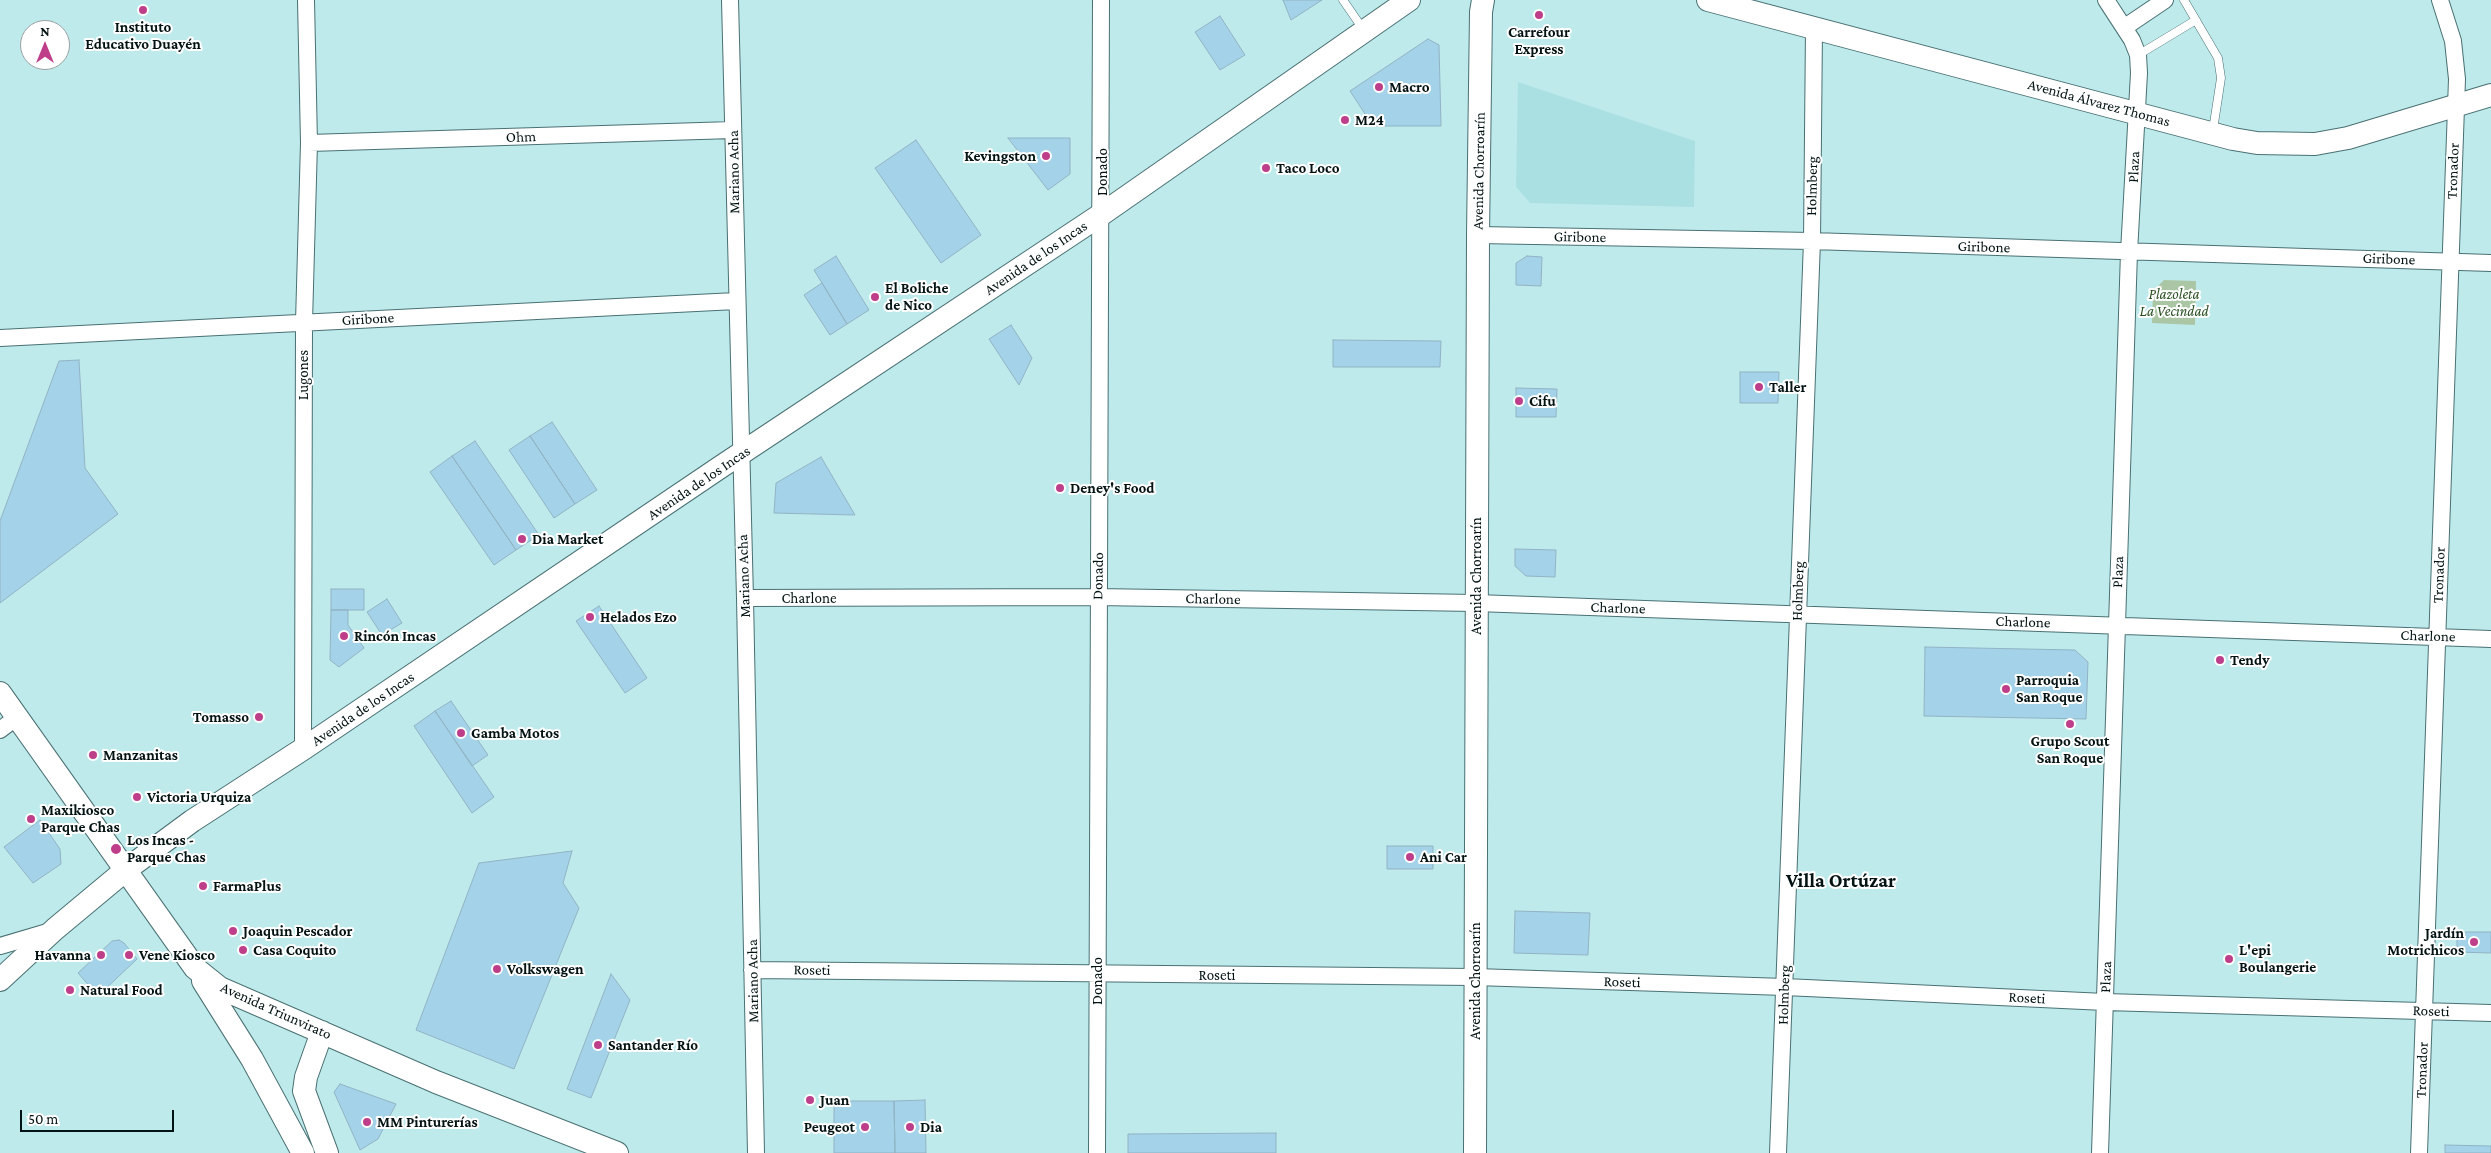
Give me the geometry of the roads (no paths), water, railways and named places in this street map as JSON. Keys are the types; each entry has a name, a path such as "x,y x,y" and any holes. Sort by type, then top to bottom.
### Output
{"main road":[{"name":"Avenida de los Incas","path":"0,980 55,929 127,869 192,821 303,749 740,454 1102,214 1409,0"},
{"name":"Avenida Chorroarín","path":"1475,1153 1478,235 1481,12 1483,0"},
{"name":"Avenida Álvarez Thomas","path":"1720,2 2213,133 2257,143 2315,144 2348,138 2491,95"},
{"name":"Avenida Triunvirato","path":"0,693 8,724 127,869 196,968 229,994 436,1082 617,1153"},
{"path":"196,968 252,1059 303,1153"},
{"path":"322,1032 306,1077 304,1091 327,1153"}],"street":[{"name":"Lugones","path":"303,749 304,322 309,143 306,0"},
{"name":"Mariano Acha","path":"730,0 736,301 745,598 756,1153"},
{"name":"Donado","path":"1097,1153 1098,597 1102,214 1101,0"},
{"name":"Plaza","path":"2100,1153 2129,252 2140,74 2138,55 2125,27 2106,0"},
{"path":"2125,27 2165,0"},
{"name":"Tronador","path":"2419,1153 2456,104 2456,59 2440,0"},
{"name":"Holmberg","path":"1778,1153 1812,241 1814,28"},
{"name":"Ohm","path":"309,143 733,130"},
{"name":"Giribone","path":"1478,235 1812,241 2129,252 2450,260 2491,263"},
{"name":"Giribone","path":"0,338 736,301"},
{"name":"Charlone","path":"745,598 1098,597 1476,603 2491,639"},
{"path":"0,946 55,929"},
{"name":"Roseti","path":"752,970 1475,977 1785,987 2105,1002 2491,1013"}],"lane":[{"path":"1343,0 1365,31"},
{"path":"2184,0 2218,58 2221,78 2213,133"},
{"path":"2138,55 2196,20"}],"place":[{"name":"Instituto Educativo Duayén","path":"143,10"},
{"name":"Carrefour Express","path":"1539,15"},
{"name":"Macro","path":"1379,87"},
{"name":"M24","path":"1345,120"},
{"name":"Kevingston","path":"1046,156"},
{"name":"Taco Loco","path":"1266,168"},
{"name":"El Boliche de Nico","path":"875,297"},
{"name":"Taller","path":"1759,387"},
{"name":"Cifu","path":"1519,401"},
{"name":"Deney's Food","path":"1060,488"},
{"name":"Dia Market","path":"522,539"},
{"name":"Helados Ezo","path":"590,617"},
{"name":"Rincón Incas","path":"344,636"},
{"name":"Tendy","path":"2220,660"},
{"name":"Parroquia San Roque","path":"2006,689"},
{"name":"Tomasso","path":"259,717"},
{"name":"Grupo Scout San Roque","path":"2070,724"},
{"name":"Gamba Motos","path":"461,733"},
{"name":"Manzanitas","path":"93,755"},
{"name":"Victoria Urquiza","path":"137,797"},
{"name":"Maxikiosco Parque Chas","path":"31,819"},
{"name":"Los Incas - Parque Chas","path":"116,849"},
{"name":"Ani Car","path":"1410,857"},
{"name":"FarmaPlus","path":"203,886"},
{"name":"Joaquin Pescador","path":"233,931"},
{"name":"Jardín Motrichicos","path":"2474,942"},
{"name":"Casa Coquito","path":"243,950"},
{"name":"Havanna","path":"101,955"},
{"name":"Vene Kiosco","path":"129,955"},
{"name":"L'epi Boulangerie","path":"2229,959"},
{"name":"Volkswagen","path":"497,969"},
{"name":"Natural Food","path":"70,990"},
{"name":"Santander Río","path":"598,1045"},
{"name":"Juan","path":"810,1100"},
{"name":"MM Pinturerías","path":"367,1122"},
{"name":"Peugeot","path":"865,1127"},
{"name":"Dia","path":"910,1127"}],"district":[{"name":"Villa Ortúzar","path":"1841,881"}],"park label":[{"name":"Plazoleta La Vecindad","path":"2174,302"}]}
